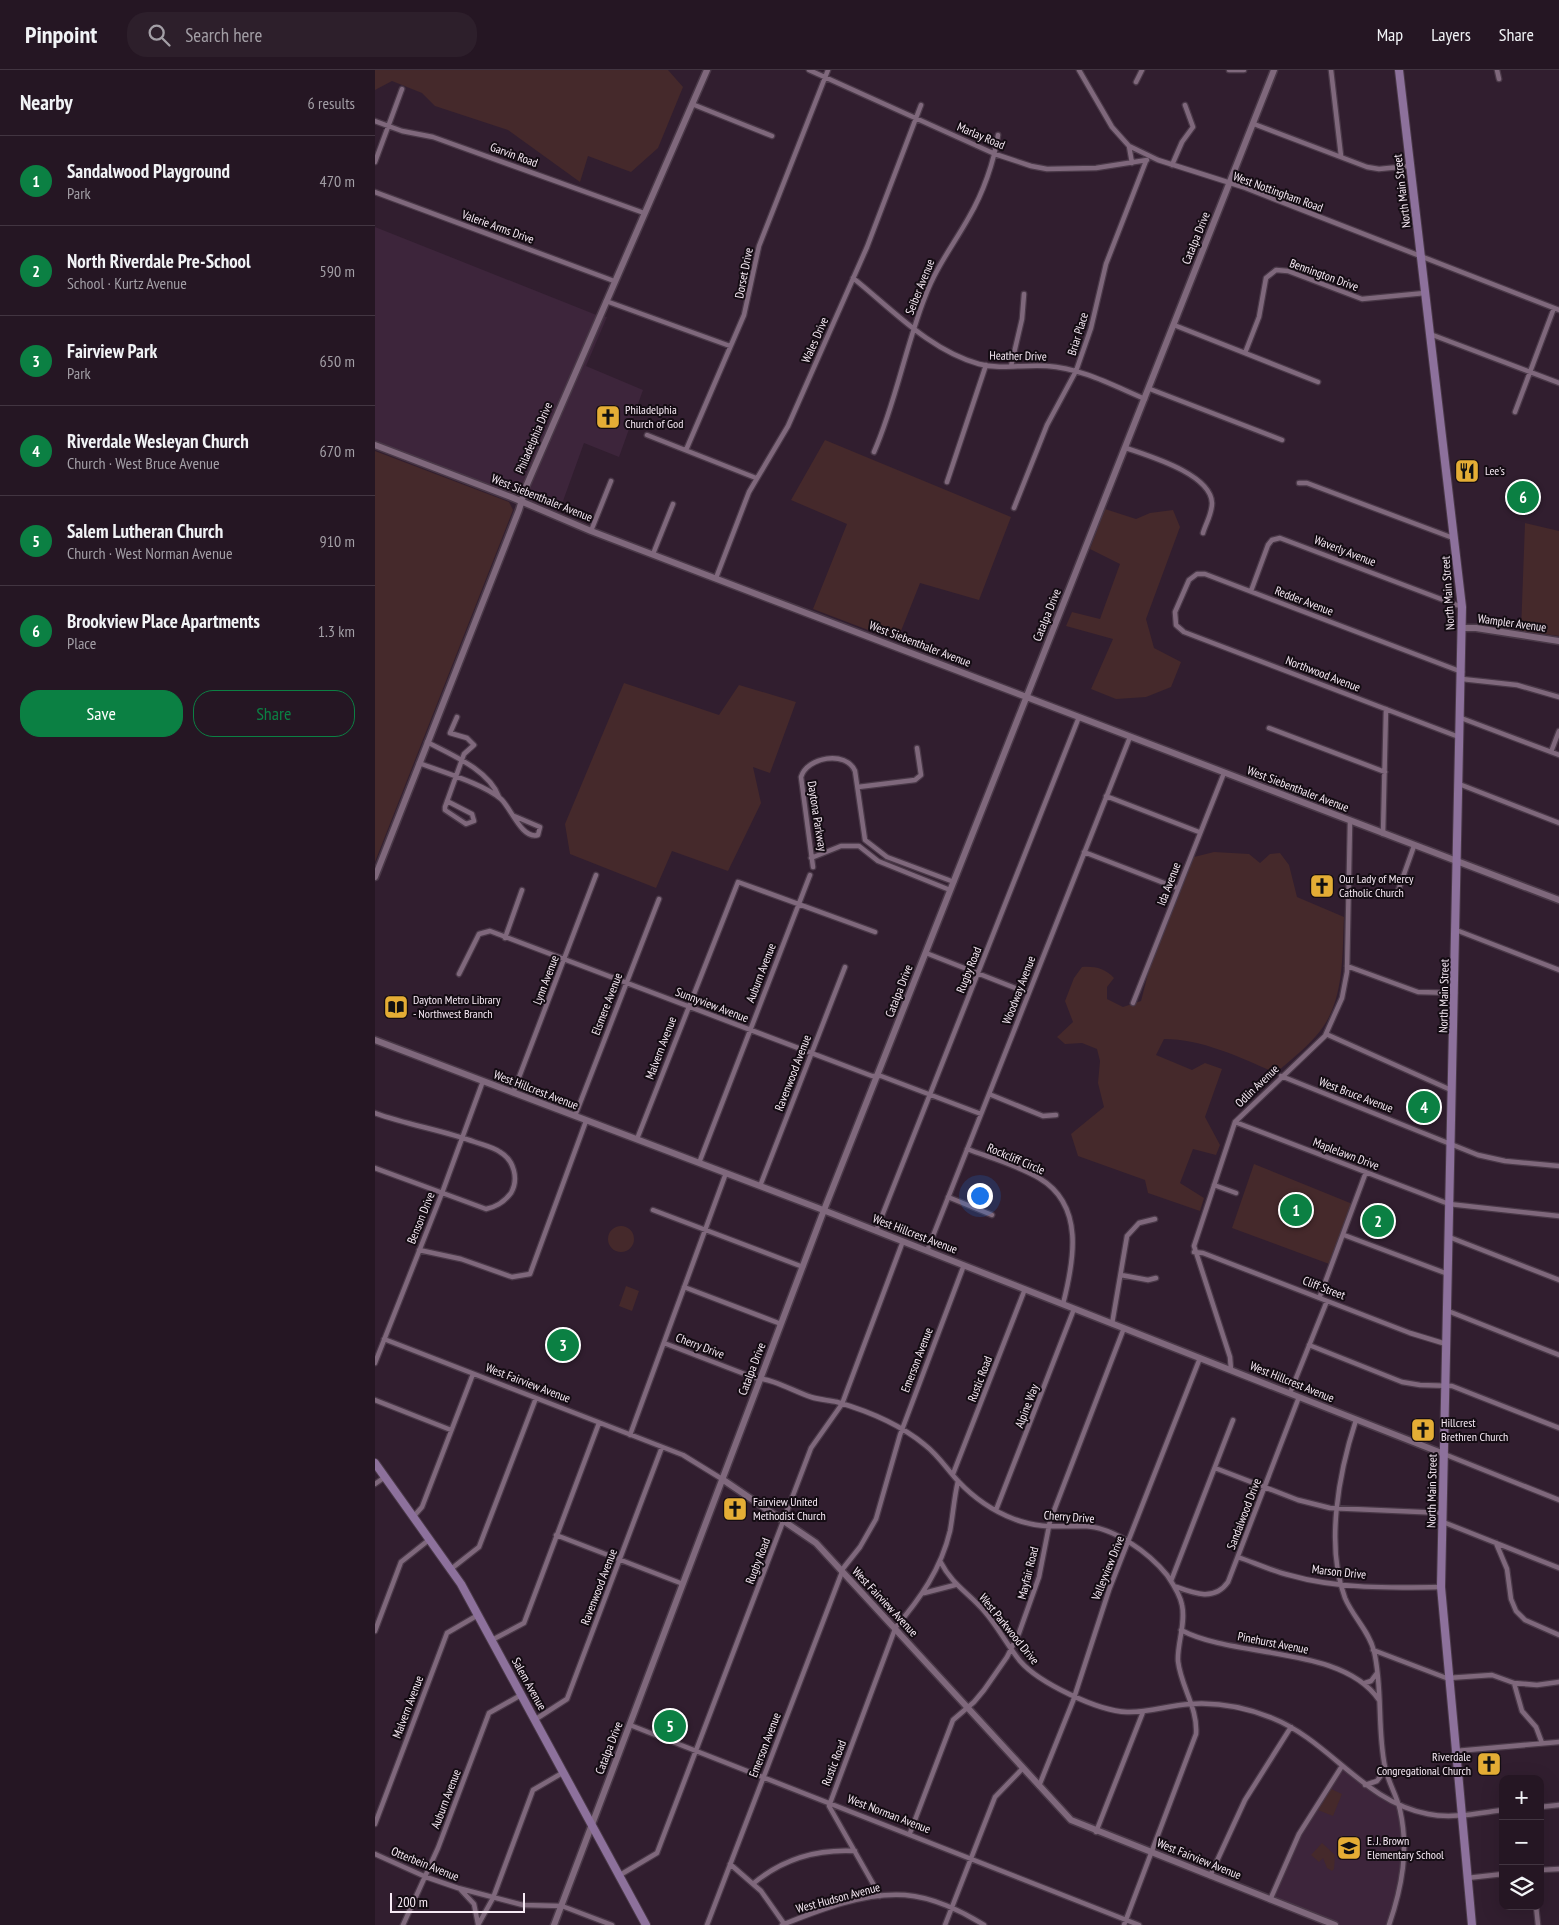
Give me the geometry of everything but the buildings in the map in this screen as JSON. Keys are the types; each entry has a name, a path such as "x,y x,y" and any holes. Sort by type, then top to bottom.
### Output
{"main road":[{"name":"North Main Street","path":"1399,70 1455,538 1463,628 1441,1587 1472,1925"},
{"name":"Salem Avenue","path":"375,1464 451,1569 478,1615 593,1823 644,1925"}],"street":[{"name":"Philadelphia Drive","path":"375,877 559,406 707,70"},
{"name":"Marlay Road","path":"809,70 995,154 1031,166 1047,169 1096,168 1156,158"},
{"name":"Dorset Drive","path":"686,450 747,306 759,246 828,70"},
{"name":"West Nottingham Road","path":"1079,70 1112,127 1129,146 1172,165 1231,184 1557,309"},
{"path":"1136,82 1142,70"},
{"path":"1229,70 1244,70"},
{"name":"Catalpa Drive","path":"554,1925 824,1210 1275,70"},
{"path":"1331,70 1341,156"},
{"path":"1497,70 1499,79"},
{"path":"375,162 402,89"},
{"path":"693,104 771,136"},
{"name":"Wales Drive","path":"716,578 742,508 756,478 788,426 853,278 921,105"},
{"path":"1172,165 1182,142 1195,127 1185,105"},
{"name":"Garvin Road","path":"375,121 433,137 644,213"},
{"path":"1254,124 1375,168 1410,166"},
{"name":"Seiber Avenue","path":"874,452 895,400 915,329 933,276 970,216 995,154 997,135"},
{"path":"1129,146 1132,163"},
{"name":"Briar Place","path":"1015,508 1047,424 1076,371 1091,328 1106,264 1146,161"},
{"name":"Valerie Arms Drive","path":"375,192 614,281"},
{"name":"Bennington Drive","path":"1245,353 1259,317 1267,278 1277,270 1288,272 1362,299 1425,293"},
{"name":"Heather Drive","path":"853,278 915,329 960,356 986,365 1047,366 1076,371 1145,399"},
{"path":"1011,366 1022,319 1024,294"},
{"path":"606,301 730,346"},
{"path":"1515,412 1530,371 1557,309"},
{"path":"1174,325 1318,382"},
{"path":"1430,334 1530,371 1559,384"},
{"path":"947,482 986,365"},
{"path":"1149,389 1282,440"},
{"path":"647,434 756,478"},
{"name":"West Siebenthaler Avenue","path":"375,445 511,496 591,531 1559,900"},
{"path":"1126,448 1179,469 1205,487 1212,498 1212,506 1203,533"},
{"path":"591,531 611,481"},
{"path":"1299,483 1307,483 1455,538"},
{"path":"653,554 673,504"},
{"name":"Waverly Avenue","path":"1251,591 1268,545 1273,540 1280,538 1462,607"},
{"name":"Redder Avenue","path":"1178,628 1175,621 1175,612 1189,580 1193,576 1205,574 1462,676 1512,684 1559,697"},
{"name":"Northwood Avenue","path":"1178,628 1460,737"},
{"name":"Wampler Avenue","path":"1463,628 1477,628 1559,641"},
{"path":"1383,834 1386,710"},
{"path":"447,801 472,814 474,821 466,824 447,813 445,807 447,801 456,778 464,754 474,745 467,738 450,733 457,717"},
{"name":"Rugby Road","path":"876,1231 1079,717"},
{"path":"1461,718 1559,755"},
{"path":"1269,728 1385,772"},
{"path":"1551,752 1559,731"},
{"name":"Woodway Avenue","path":"927,1251 1130,737"},
{"path":"427,742 462,761 494,784 500,798 524,830 531,836 538,835 540,827 514,816"},
{"path":"858,787 915,780 921,776 917,748"},
{"name":"Daytona Parkway","path":"859,846 841,846 811,858 801,780 804,771 816,762 840,759 852,766 858,787 865,840"},
{"path":"419,763 500,798"},
{"name":"Ida Avenue","path":"1133,1003 1199,832 1224,773"},
{"path":"1459,784 1559,824"},
{"path":"1106,796 1199,832"},
{"name":"Odlin Avenue","path":"1194,1252 1213,1185 1235,1122 1326,1034 1345,992 1351,822"},
{"path":"951,890 877,861 859,846 865,840 887,857 953,882"},
{"path":"1398,891 1415,846"},
{"path":"1084,852 1177,888"},
{"path":"811,858 813,867"},
{"name":"Lynn Avenue","path":"513,1093 597,875"},
{"name":"Auburn Avenue","path":"699,1163 810,875"},
{"name":"Malvern Avenue","path":"637,1139 739,881 799,903"},
{"path":"505,938 522,890"},
{"name":"Elsmere Avenue","path":"575,1116 659,899"},
{"path":"799,903 875,932"},
{"path":"1456,930 1559,968"},
{"name":"Sunnyview Avenue","path":"459,974 479,934 490,931 872,1076 877,1076 981,1114"},
{"path":"926,952 1029,993"},
{"path":"1347,966 1418,992 1455,993"},
{"name":"Ravenwood Avenue","path":"760,1186 845,967"},
{"path":"1326,1034 1453,1091"},
{"name":"West Hillcrest Avenue","path":"375,1040 824,1210 1444,1454"},
{"name":"West Bruce Avenue","path":"1281,1076 1446,1140 1451,1144 1493,1158 1559,1166"},
{"name":"Benson Drive","path":"375,1362 442,1193 483,1081"},
{"path":"989,1094 1043,1116 1056,1115"},
{"path":"375,1113 462,1137 499,1151 507,1158 514,1172 512,1190 502,1202 489,1208 481,1208 375,1168"},
{"path":"419,1250 461,1259 512,1276 530,1274 586,1121"},
{"name":"Maplelawn Drive","path":"1235,1122 1449,1204 1559,1216"},
{"name":"Rockcliff Circle","path":"967,1149 1038,1178 1054,1189 1065,1205 1072,1222 1073,1240 1063,1304"},
{"path":"1320,1296 1367,1172"},
{"path":"630,1435 726,1173"},
{"path":"1213,1185 1236,1193"},
{"path":"948,1197 992,1215"},
{"path":"653,1210 803,1267"},
{"path":"1112,1324 1129,1232 1139,1223 1155,1219"},
{"path":"1343,1235 1448,1274"},
{"path":"1449,1237 1559,1280"},
{"name":"Rugby Road","path":"620,1875 657,1853 814,1442 842,1404 903,1241"},
{"path":"1194,1252 1230,1357 1231,1370"},
{"name":"Cliff Street","path":"1194,1252 1203,1253 1446,1344"},
{"name":"Emerson Avenue","path":"707,1925 842,1571 860,1548 876,1519 902,1429 964,1265"},
{"path":"1121,1275 1148,1280 1156,1278"},
{"path":"684,1287 781,1324"},
{"name":"Rustic Road","path":"953,1474 1025,1289"},
{"path":"1290,1394 1327,1301"},
{"name":"Alpine Way","path":"996,1510 1075,1309"},
{"path":"1448,1311 1559,1355"},
{"name":"Mayfair Road","path":"910,1833 952,1722 988,1685 1011,1648 1034,1593 1048,1527 1124,1328"},
{"name":"West Fairview Avenue","path":"384,1339 662,1447 690,1459 723,1479 811,1538 1071,1820 1096,1832 1330,1924"},
{"name":"Cherry Drive","path":"663,1344 811,1397 842,1404 902,1429 927,1446 958,1481 996,1510 1028,1523 1048,1527 1090,1527 1128,1541 1157,1564 1172,1584 1183,1609 1178,1652 1179,1668 1196,1719 1195,1742 1125,1922"},
{"path":"1309,1345 1402,1382 1420,1385 1446,1385 1559,1428"},
{"name":"Valleyview Drive","path":"1039,1786 1075,1695 1097,1622 1200,1358"},
{"path":"414,1516 422,1507 473,1374"},
{"name":"Sandalwood Drive","path":"1172,1584 1202,1595 1216,1593 1229,1582 1299,1397"},
{"path":"451,1569 479,1547 536,1398"},
{"path":"375,1400 451,1430"},
{"path":"1172,1584 1233,1420"},
{"path":"1356,1420 1345,1456 1337,1509 1337,1548 1341,1584 1349,1605 1367,1633 1373,1650 1377,1672 1381,1745 1385,1770 1397,1804 1405,1840 1405,1863 1398,1897 1389,1925"},
{"path":"492,1640 523,1623 599,1423"},
{"name":"Ravenwood Avenue","path":"536,1719 567,1699 662,1447"},
{"path":"1444,1454 1559,1500"},
{"path":"1215,1468 1298,1500 1337,1509 1443,1513"},
{"path":"375,1484 385,1477"},
{"name":"Rustic Road","path":"880,1896 830,1809 830,1802 895,1629 924,1593 941,1561 949,1533 958,1481"},
{"path":"1443,1522 1559,1568"},
{"path":"556,1535 683,1584"},
{"path":"375,1631 401,1562 430,1539"},
{"path":"1496,1543 1507,1569 1511,1599 1516,1611 1525,1620 1559,1635"},
{"name":"Marson Drive","path":"1238,1557 1290,1576 1341,1584 1441,1587"},
{"name":"West Parkwood Drive","path":"941,1561 955,1585 984,1611 1019,1660 1039,1678 1075,1695 1109,1709 1143,1712 1191,1704 1239,1708 1262,1714 1291,1727 1315,1742 1365,1785 1397,1804 1427,1814 1461,1814 1499,1810"},
{"path":"924,1593 934,1588 955,1585"},
{"name":"Malvern Avenue","path":"375,1824 447,1633 478,1615"},
{"name":"Pinehurst Avenue","path":"1181,1630 1216,1642 1310,1661 1365,1683 1380,1702"},
{"path":"1373,1650 1448,1679 1492,1675 1513,1683 1537,1685 1559,1682"},
{"path":"1365,1683 1371,1681 1377,1672"},
{"path":"1513,1683 1522,1711 1536,1726 1542,1743"},
{"name":"Auburn Avenue","path":"403,1925 426,1877 489,1713 521,1695"},
{"path":"1096,1832 1143,1712"},
{"name":"West Norman Avenue","path":"630,1724 910,1833 1125,1922 1139,1925"},
{"path":"1210,1876 1245,1800 1291,1727"},
{"path":"1455,1751 1559,1742"},
{"path":"1270,1900 1299,1834 1342,1766"},
{"path":"945,1925 995,1798 1023,1768"},
{"path":"1365,1785 1377,1782 1385,1770"},
{"path":"478,1925 493,1898 533,1790 564,1772"},
{"path":"1544,1807 1559,1805"},
{"path":"754,1883 775,1868 795,1858 832,1850 855,1851"},
{"name":"Otterbein Avenue","path":"375,1854 426,1877 457,1888 523,1905 562,1906 612,1925"},
{"path":"730,1864 754,1883 770,1902 783,1925"},
{"path":"1544,1870 1559,1868"},
{"path":"1467,1878 1499,1874"},
{"path":"457,1888 465,1893 474,1904 478,1925"},
{"name":"West Hudson Avenue","path":"783,1925 834,1907 880,1896 916,1896 951,1909 984,1925"},
{"path":"1536,1910 1538,1925"}],"shaded area":[{"path":"375,70 668,70 683,87 658,148 631,172 588,156 580,182 508,130 435,106 422,93 392,81 375,90"},
{"path":"375,227 599,316 607,317 586,366 643,390 619,457 584,443 559,512 375,442"},
{"path":"825,440 1011,517 979,600 920,583 897,641 813,609 847,524 791,500"},
{"path":"375,451 509,502 513,510 375,862"},
{"path":"1105,509 1136,519 1150,513 1173,510 1180,527 1146,619 1154,648 1181,662 1171,687 1146,697 1116,699 1091,689 1113,639 1066,626 1072,612 1100,619 1120,564 1090,549"},
{"path":"1525,523 1559,531 1559,636 1521,631"},
{"path":"624,683 719,715 739,685 796,702 770,773 753,767 761,803 728,871 672,851 656,888 570,854 565,824"},
{"path":"1214,852 1249,854 1260,863 1270,854 1280,853 1289,865 1297,897 1344,917 1343,948 1340,980 1332,1010 1316,1036 1276,1073 1207,1046 1193,1042 1164,1039 1156,1055 1192,1070 1205,1063 1222,1069 1205,1117 1220,1145 1216,1155 1193,1149 1180,1183 1204,1198 1200,1211 1148,1193 1145,1180 1078,1156 1071,1134 1104,1107 1098,1083 1100,1061 1097,1049 1082,1043 1065,1044 1057,1037 1073,1022 1065,1001 1074,978 1082,967 1099,968 1114,978 1107,987 1107,999 1123,1007 1141,1001 1149,970 1194,857"},
{"path":"1254,1164 1355,1205 1332,1265 1232,1228"},
{"path":"621,1226 630,1230 634,1239 630,1248 621,1252 612,1248 608,1239 612,1230"},
{"path":"626,1286 639,1291 632,1311 619,1306"},
{"name":"E. J. Brown Elementary School","path":"1342,1766 1398,1804 1400,1810 1405,1863 1389,1925 1335,1925 1270,1900 1299,1834"},
{"path":"1331,1789 1342,1794 1333,1816 1318,1810"},
{"path":"1322,1843 1335,1855 1334,1869 1332,1871 1327,1868 1323,1858 1319,1862 1311,1855"}],"place":[{"name":"Philadelphia Church of God","path":"608,417"},
{"name":"Lee's","path":"1467,471"},
{"name":"Brookview Place Apartments","path":"1523,497"},
{"name":"Our Lady of Mercy Catholic Church","path":"1322,886"},
{"name":"Dayton Metro Library - Northwest Branch","path":"396,1007"},
{"name":"Riverdale Wesleyan Church","path":"1424,1107"},
{"name":"Sandalwood Playground","path":"1296,1210"},
{"name":"North Riverdale Pre-School","path":"1378,1221"},
{"name":"Fairview Park","path":"563,1345"},
{"name":"Hillcrest Brethren Church","path":"1423,1430"},
{"name":"Fairview United Methodist Church","path":"735,1509"},
{"name":"Salem Lutheran Church","path":"670,1726"},
{"name":"Riverdale Congregational Church","path":"1489,1764"},
{"name":"E. J. Brown Elementary School","path":"1349,1848"}]}
